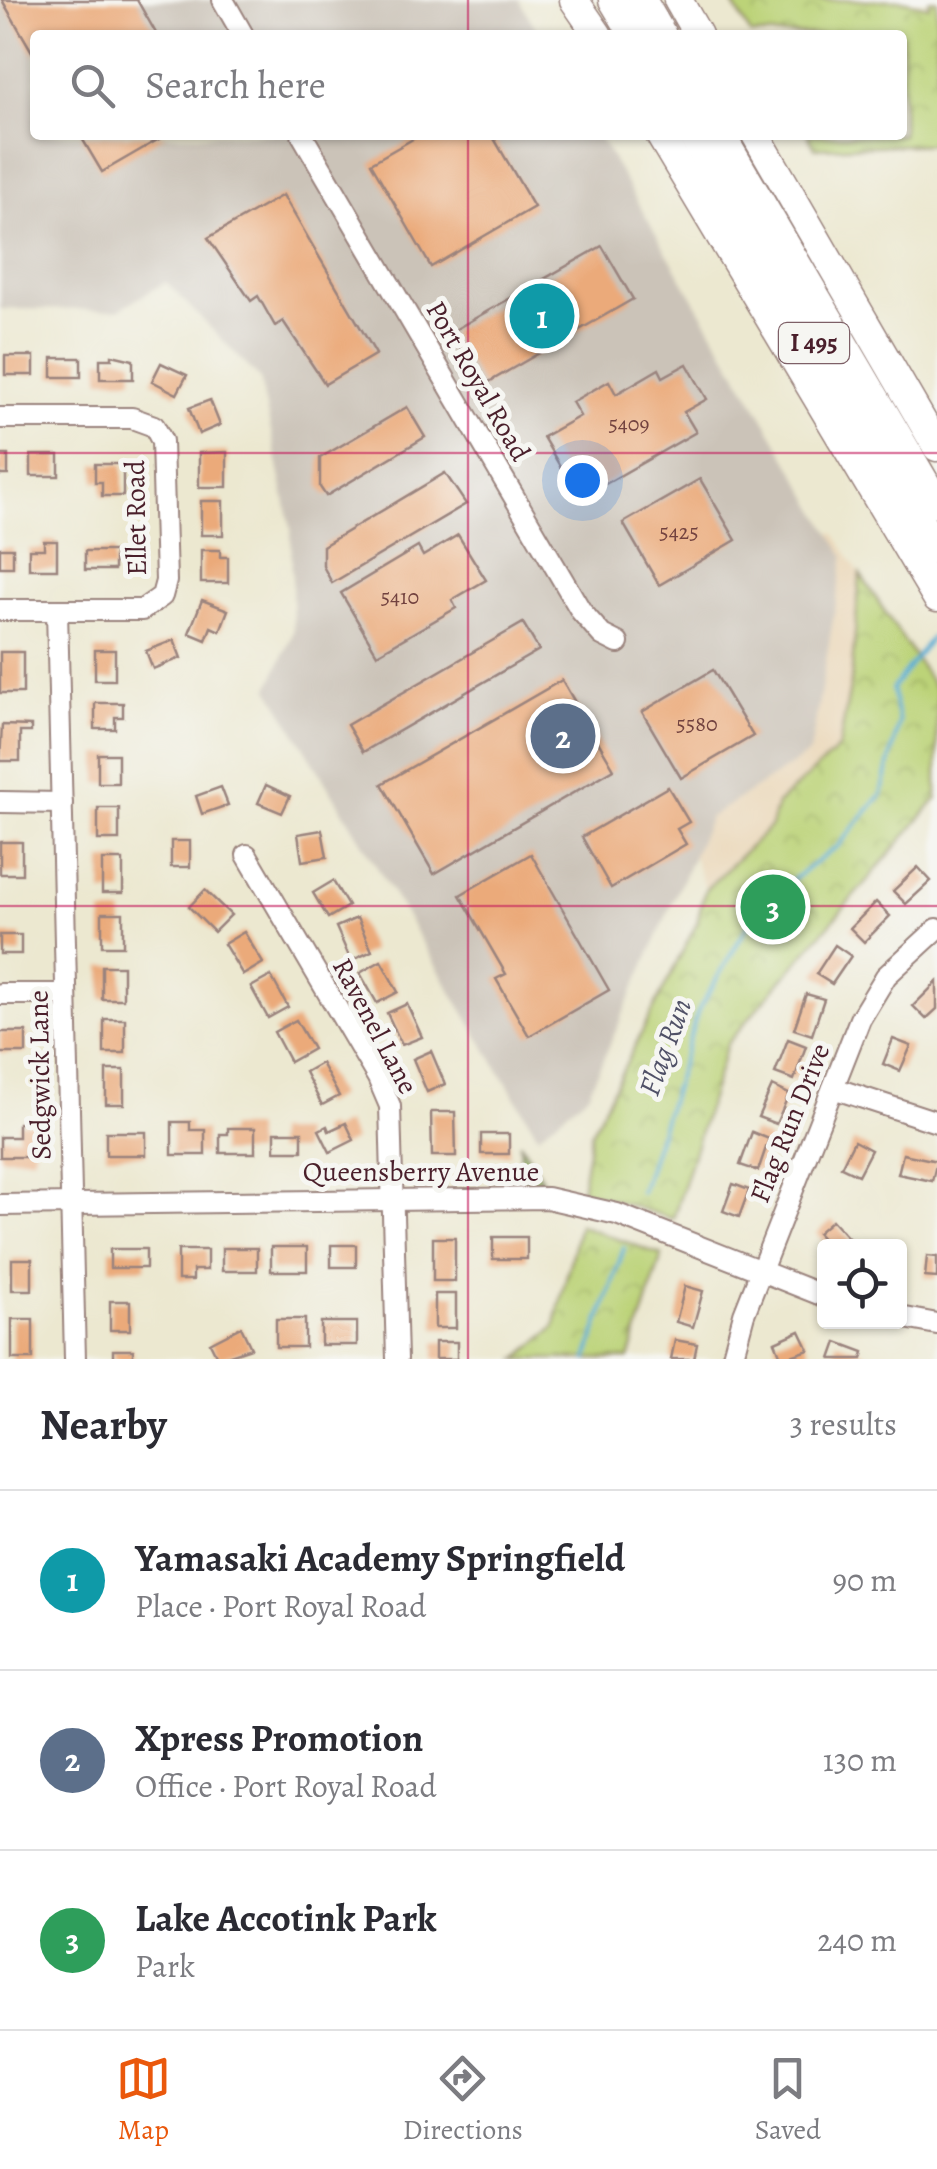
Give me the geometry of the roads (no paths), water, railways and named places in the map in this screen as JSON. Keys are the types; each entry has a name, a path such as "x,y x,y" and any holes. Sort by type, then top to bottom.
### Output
{"highway":[{"path":"578,0 597,30"},
{"path":"614,0 631,30"},
{"path":"642,0 659,30"},
{"path":"678,0 695,30"},
{"path":"696,0 710,30"},
{"name":"I 495","path":"663,140 937,598"},
{"name":"I 495","path":"695,140 937,550"},
{"name":"I 495","path":"724,140 937,503"},
{"name":"I 495","path":"760,142 937,447"}],"street":[{"path":"223,0 241,30"},
{"name":"Port Royal Road","path":"305,140 580,611 602,635 618,642"},
{"name":"Ellet Road","path":"0,418 132,418 149,422 160,435 166,581 162,596 142,610 57,610"},
{"path":"0,610 57,610"},
{"name":"Sedgwick Lane","path":"57,610 74,1359"},
{"path":"0,802 62,803"},
{"name":"Ravenel Lane","path":"247,855 384,1091 394,1125 398,1359"},
{"name":"Flag Run Drive","path":"732,1359 760,1271 877,989 937,929"},
{"path":"0,994 66,994"},
{"path":"833,1088 937,1122"},
{"name":"Queensberry Avenue","path":"0,1205 519,1196 574,1202 817,1293"},
{"path":"907,1318 937,1324"}],"waterway":[{"name":"Flag Run","path":"641,1192 698,1011 761,903 838,846 882,794 899,722 892,689 931,638"},
{"name":"Flag Run","path":"587,1359 624,1248"}],"place":[{"name":"Yamasaki Academy Springfield","path":"542,316"},
{"name":"Xpress Promotion","path":"563,736"},
{"name":"Lake Accotink Park","path":"773,907"}]}
